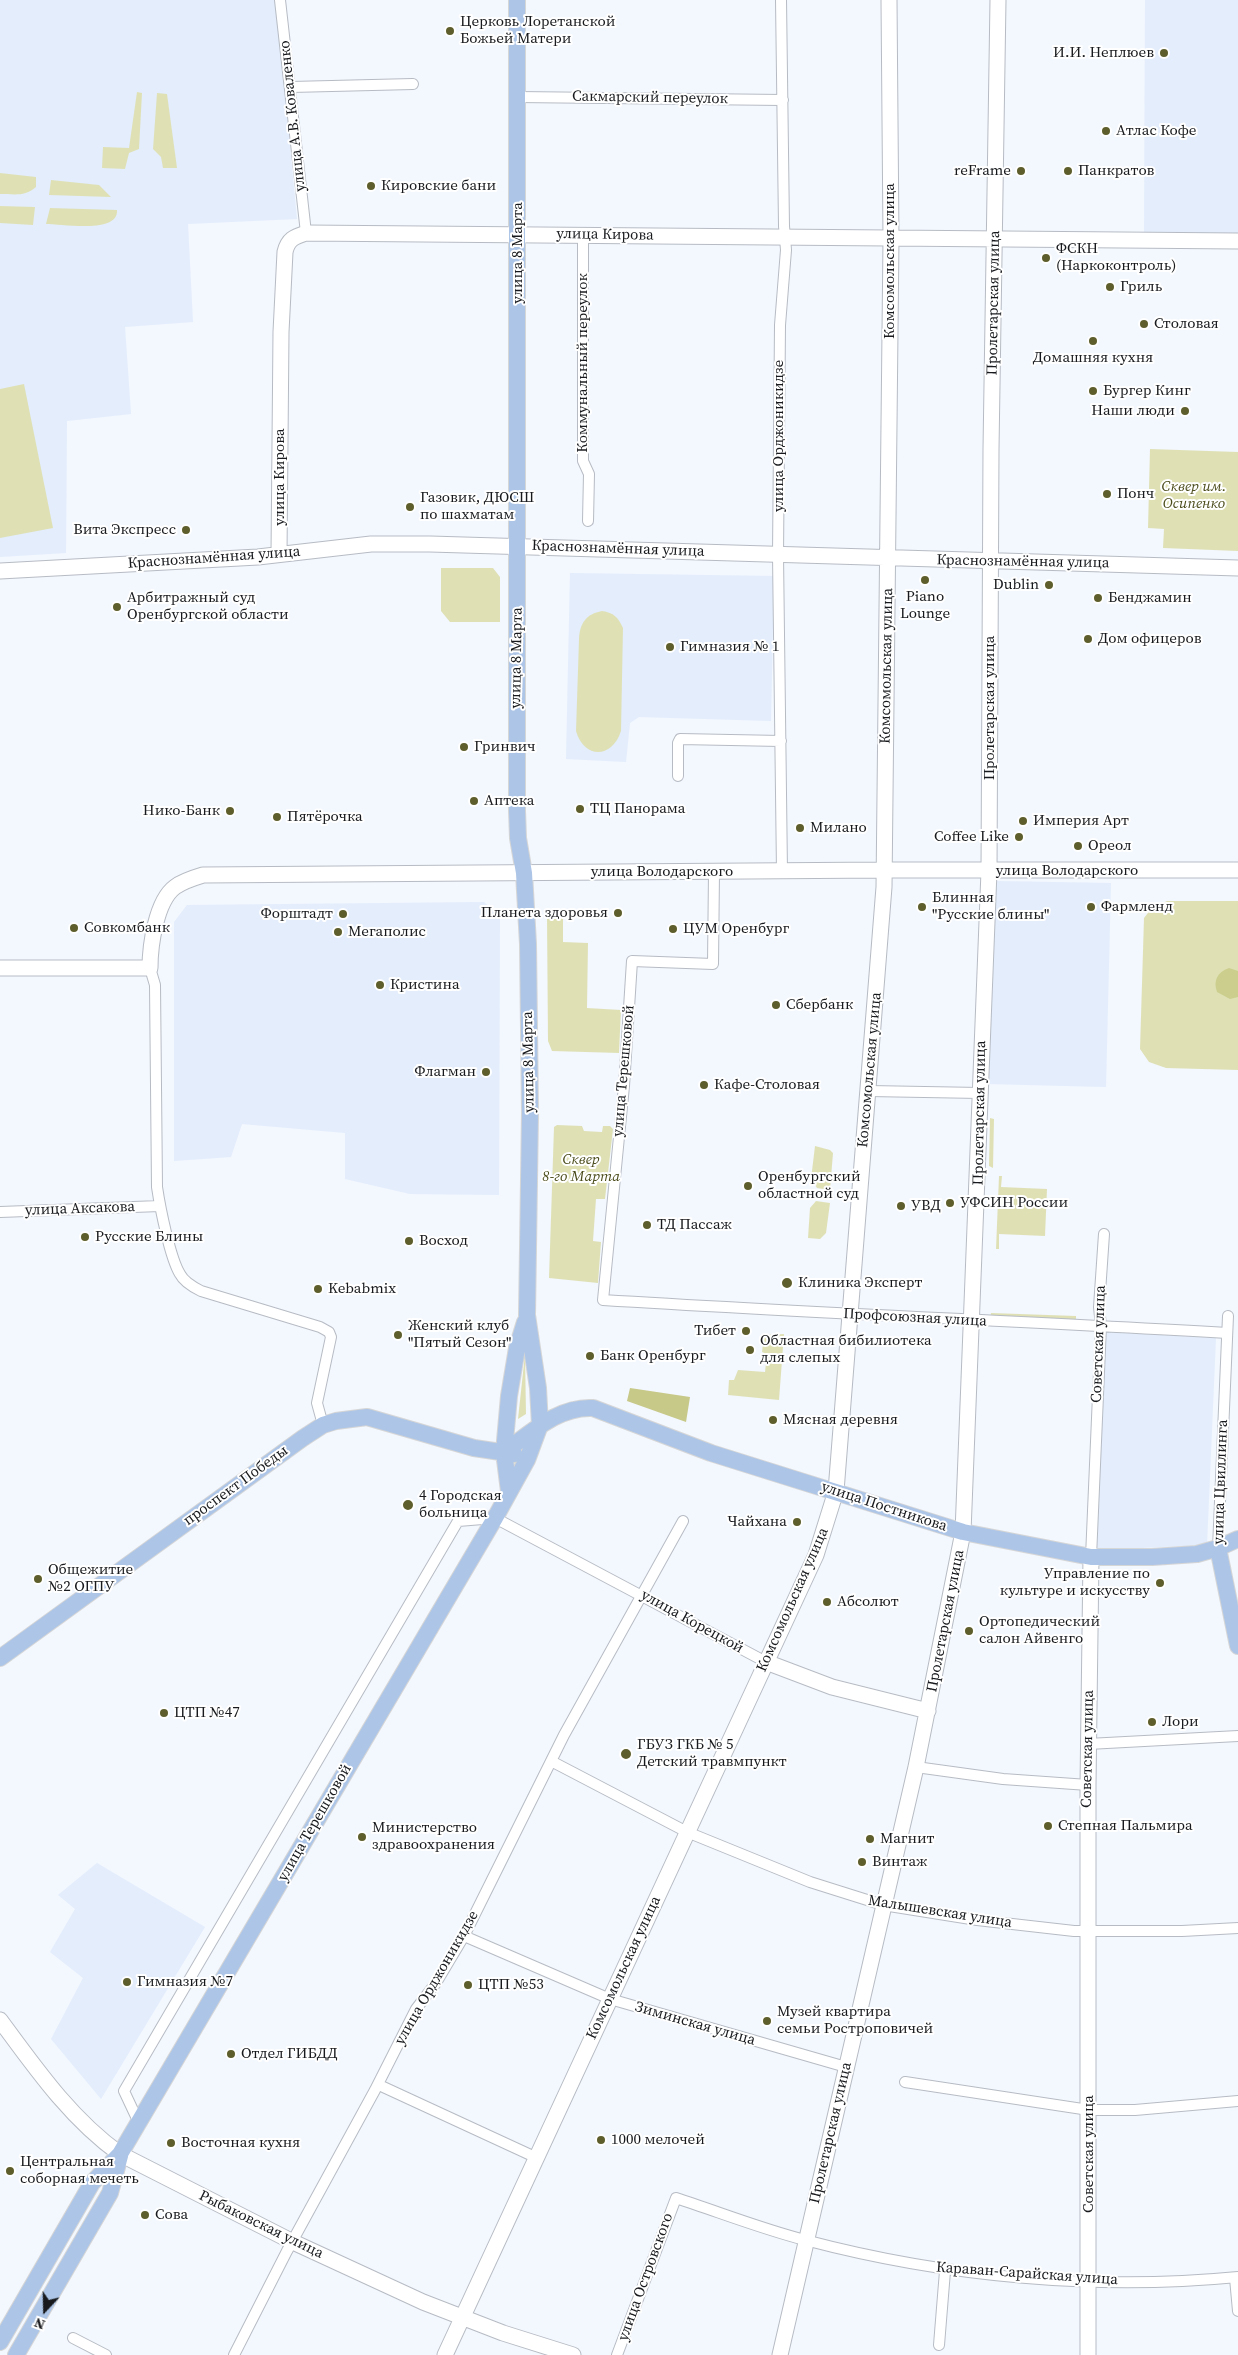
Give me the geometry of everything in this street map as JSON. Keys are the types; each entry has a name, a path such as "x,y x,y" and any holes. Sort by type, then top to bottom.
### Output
{"main road":[{"name":"улица 8 Марта","path":"517,0 517,810 518,838 524,874 528,944 530,1113 527,1315 538,1388 540,1425"},
{"name":"Комсомольская улица","path":"445,2355 535,2157 816,1555 836,1491 869,1092 884,870 890,239 889,0"},
{"name":"Пролетарская улица","path":"780,2355 916,1767 963,1532 989,871 990,561 998,0"},
{"name":"улица Кирова","path":"279,554 281,332 285,252 287,244 292,238 306,233 1238,241"},
{"name":"Краснознамённая улица","path":"0,572 279,554 371,544 518,546 888,559 1238,568"},
{"name":"улица Володарского","path":"150,968 150,950 164,903 173,888 186,880 203,875 884,870 1238,870"},
{"path":"0,968 150,968"},
{"name":"улица 8 Марта","path":"504,1452 509,1396 517,1348 527,1315"},
{"name":"улица Постникова","path":"540,1425 583,1408 594,1408 711,1453 963,1532 1091,1557 1152,1557 1197,1554 1218,1548 1238,1539"},
{"name":"проспект Победы","path":"0,1658 323,1425 349,1418 367,1417 474,1448 517,1454 527,1460"},
{"path":"509,1491 504,1452 540,1425"},
{"name":"улица Терешковой","path":"0,2342 92,2183 120,2154 139,2123 495,1518 527,1460 540,1425"},
{"name":"улица Цвиллинга","path":"1218,1548 1238,1646"},
{"name":"Советская улица","path":"1088,2355 1088,1744 1091,1557"},
{"name":"улица Корецкой","path":"766,1662 832,1687 928,1711"},
{"name":"Рыбаковская улица","path":"0,2020 68,2108 98,2138 120,2154 292,2242 462,2318 573,2355"},
{"name":"улица Терешковой","path":"16,2355 110,2193 120,2154"}],"street":[{"name":"улица А.В. Коваленко","path":"280,0 306,233"},
{"name":"улица Орджоникидзе","path":"781,0 785,237 783,301 780,325 778,555 782,872"},
{"path":"291,87 413,84"},
{"name":"Сакмарский переулок","path":"516,96 783,100"},
{"name":"Коммунальный переулок","path":"583,235 583,460 588,474 588,521"},
{"path":"678,776 678,744 680,739 781,741"},
{"name":"улица Терешковой","path":"604,1300 624,1086 632,961 713,964 714,872"},
{"path":"150,968 155,985 157,1187 176,1268 185,1281 201,1291 320,1327 329,1332 331,1337 317,1403 323,1425"},
{"path":"869,1092 980,1093"},
{"name":"улица Аксакова","path":"0,1212 160,1206"},
{"name":"Советская улица","path":"1091,1557 1101,1326 1099,1307 1104,1234"},
{"name":"Профсоюзная улица","path":"604,1300 850,1315 1227,1333"},
{"name":"улица Цвиллинга","path":"1218,1548 1228,1316"},
{"path":"139,2123 124,2091 458,1522 495,1518"},
{"name":"улица Корецкой","path":"495,1518 766,1662"},
{"name":"улица Орджоникидзе","path":"234,2355 292,2242 378,2085 416,2008 436,1982 464,1936 551,1761 683,1520"},
{"path":"1088,1744 1238,1736"},
{"name":"Малышевская улица","path":"551,1761 687,1832 810,1882 883,1905 977,1920 1088,1932 1182,1931 1238,1928"},
{"path":"916,1767 1003,1779 1088,1785"},
{"name":"Зиминская улица","path":"464,1936 610,1999 846,2067"},
{"path":"905,2082 1089,2110 1135,2110 1238,2101"},
{"path":"378,2085 535,2157"},
{"name":"Караван-Сарайская улица","path":"676,2198 806,2241 945,2271 1089,2282 1236,2277"},
{"name":"улица Островского","path":"617,2355 676,2198"},
{"path":"939,2345 945,2271"},
{"path":"1236,2277 1238,2311"},
{"path":"73,2338 106,2355"}],"shaded area":[{"path":"0,0 276,0 297,219 188,224 193,322 125,327 131,414 67,421 66,553 0,557"},
{"path":"1145,0 1238,0 1238,234 1144,233"},
{"name":"Гимназия № 1","path":"570,573 774,576 771,721 639,717 630,723 626,762 566,759"},
{"path":"995,881 1111,883 1106,1087 987,1084"},
{"path":"484,902 500,917 499,1195 410,1194 345,1179 345,1133 242,1124 231,1157 174,1161 174,922 187,905"},
{"path":"1229,968 1238,971 1238,997 1230,999 1217,992 1216,984 1219,974"},
{"path":"1106,1332 1216,1338 1207,1545 1096,1550"},
{"path":"630,1388 690,1397 686,1422 627,1401"},
{"name":"Гимназия №7","path":"97,1863 205,1927 101,2099 51,2039 83,1978 50,1952 75,1909 58,1895"}],"green space":[{"path":"137,92 142,93 139,149 129,153 125,169 102,168 103,147 129,148"},
{"path":"157,93 167,94 177,168 163,168 161,157 153,149"},
{"path":"0,173 36,177 36,187 23,194 0,194"},
{"path":"51,180 99,185 111,197 49,195"},
{"path":"0,206 35,207 33,225 0,223"},
{"path":"50,208 117,210 115,217 109,222 100,225 76,226 46,224"},
{"path":"24,384 53,528 0,538 0,389"},
{"name":"Сквер им. Осипенко","path":"1150,449 1238,452 1238,551 1163,548 1164,529 1148,528"},
{"path":"441,568 493,568 500,577 500,622 450,622 441,611"},
{"path":"602,611 615,616 623,628 621,731 611,747 605,751 598,752 591,751 585,747 576,731 580,633 582,624 588,617"},
{"path":"1167,901 1238,901 1238,1070 1166,1068 1149,1062 1140,1049 1144,918 1151,909"},
{"path":"547,918 563,918 563,942 588,943 587,1008 621,1010 619,1053 552,1051 548,1041"},
{"path":"990,1118 994,1119 993,1168 989,1166"},
{"name":"Сквер 8-го Марта","path":"557,1125 582,1126 584,1131 602,1132 603,1126 610,1126 613,1129 605,1199 596,1199 593,1241 601,1242 598,1283 549,1278 554,1127"},
{"path":"815,1146 830,1150 833,1153 830,1190 817,1188 811,1179"},
{"path":"999,1176 1002,1176 1001,1187 1047,1189 1045,1236 999,1234 999,1249 996,1249"},
{"path":"816,1201 830,1203 826,1233 820,1239 808,1238 810,1208"},
{"path":"991,1313 1076,1316 1076,1322 990,1319"},
{"path":"784,1334 779,1400 728,1395 729,1380 734,1380 738,1370 765,1372 767,1354 762,1352 764,1335"},
{"path":"525,1354 526,1414 518,1419"}],"place":[{"name":"Церковь Лоретанской Божьей Матери","path":"450,31"},
{"name":"И.И. Неплюев","path":"1164,53"},
{"name":"Атлас Кофе","path":"1106,131"},
{"name":"reFrame","path":"1021,171"},
{"name":"Панкратов","path":"1068,171"},
{"name":"Кировские бани","path":"371,186"},
{"name":"ФСКН (Наркоконтроль)","path":"1046,258"},
{"name":"Гриль","path":"1110,287"},
{"name":"Столовая","path":"1144,324"},
{"name":"Домашняя кухня","path":"1093,341"},
{"name":"Бургер Кинг","path":"1093,391"},
{"name":"Наши люди","path":"1185,411"},
{"name":"Понч","path":"1107,494"},
{"name":"Газовик, ДЮСШ по шахматам","path":"410,507"},
{"name":"Вита Экспресс","path":"186,530"},
{"name":"Piano Lounge","path":"925,580"},
{"name":"Dublin","path":"1049,585"},
{"name":"Бенджамин","path":"1098,598"},
{"name":"Арбитражный суд Оренбургской области","path":"117,607"},
{"name":"Дом офицеров","path":"1088,639"},
{"name":"Гимназия № 1","path":"670,647"},
{"name":"Гринвич","path":"464,747"},
{"name":"Аптека","path":"474,801"},
{"name":"ТЦ Панорама","path":"580,809"},
{"name":"Нико-Банк","path":"230,811"},
{"name":"Пятёрочка","path":"277,817"},
{"name":"Империя Арт","path":"1023,821"},
{"name":"Милано","path":"800,828"},
{"name":"Coffee Like","path":"1019,837"},
{"name":"Ореол","path":"1078,846"},
{"name":"Блинная \"Русские блины\"","path":"922,907"},
{"name":"Фармленд","path":"1091,907"},
{"name":"Планета здоровья","path":"618,913"},
{"name":"Форштадт","path":"343,914"},
{"name":"Совкомбанк","path":"74,928"},
{"name":"ЦУМ Оренбург","path":"673,929"},
{"name":"Мегаполис","path":"338,932"},
{"name":"Кристина","path":"380,985"},
{"name":"Сбербанк","path":"776,1005"},
{"name":"Флагман","path":"486,1072"},
{"name":"Кафе-Столовая","path":"704,1085"},
{"name":"Оренбургский областной суд","path":"748,1186"},
{"name":"УФСИН России","path":"950,1203"},
{"name":"УВД","path":"901,1206"},
{"name":"ТД Пассаж","path":"647,1225"},
{"name":"Русские Блины","path":"85,1237"},
{"name":"Восход","path":"409,1241"},
{"name":"Клиника Эксперт","path":"787,1283"},
{"name":"Kebabmix","path":"318,1289"},
{"name":"Тибет","path":"746,1331"},
{"name":"Женский клуб \"Пятый Сезон\"","path":"398,1335"},
{"name":"Областная бибилиотека для слепых","path":"750,1350"},
{"name":"Банк Оренбург","path":"590,1356"},
{"name":"Мясная деревня","path":"773,1420"},
{"name":"4 Городская больница","path":"408,1505"},
{"name":"Чайхана","path":"797,1522"},
{"name":"Общежитие №2 ОГПУ","path":"38,1579"},
{"name":"Управление по культуре и искусству","path":"1160,1583"},
{"name":"Абсолют","path":"827,1602"},
{"name":"Ортопедический салон Айвенго","path":"969,1631"},
{"name":"ЦТП №47","path":"164,1713"},
{"name":"Лори","path":"1152,1722"},
{"name":"ГБУЗ ГКБ № 5 Детский травмпункт","path":"626,1754"},
{"name":"Степная Пальмира","path":"1048,1826"},
{"name":"Министерство здравоохранения","path":"362,1837"},
{"name":"Магнит","path":"870,1839"},
{"name":"Винтаж","path":"862,1862"},
{"name":"Гимназия №7","path":"127,1982"},
{"name":"ЦТП №53","path":"468,1985"},
{"name":"Музей квартира семьи Ростроповичей","path":"767,2021"},
{"name":"Отдел ГИБДД","path":"231,2054"},
{"name":"1000 мелочей","path":"601,2140"},
{"name":"Восточная кухня","path":"171,2143"},
{"name":"Центральная соборная мечеть","path":"10,2171"},
{"name":"Сова","path":"145,2215"}]}
